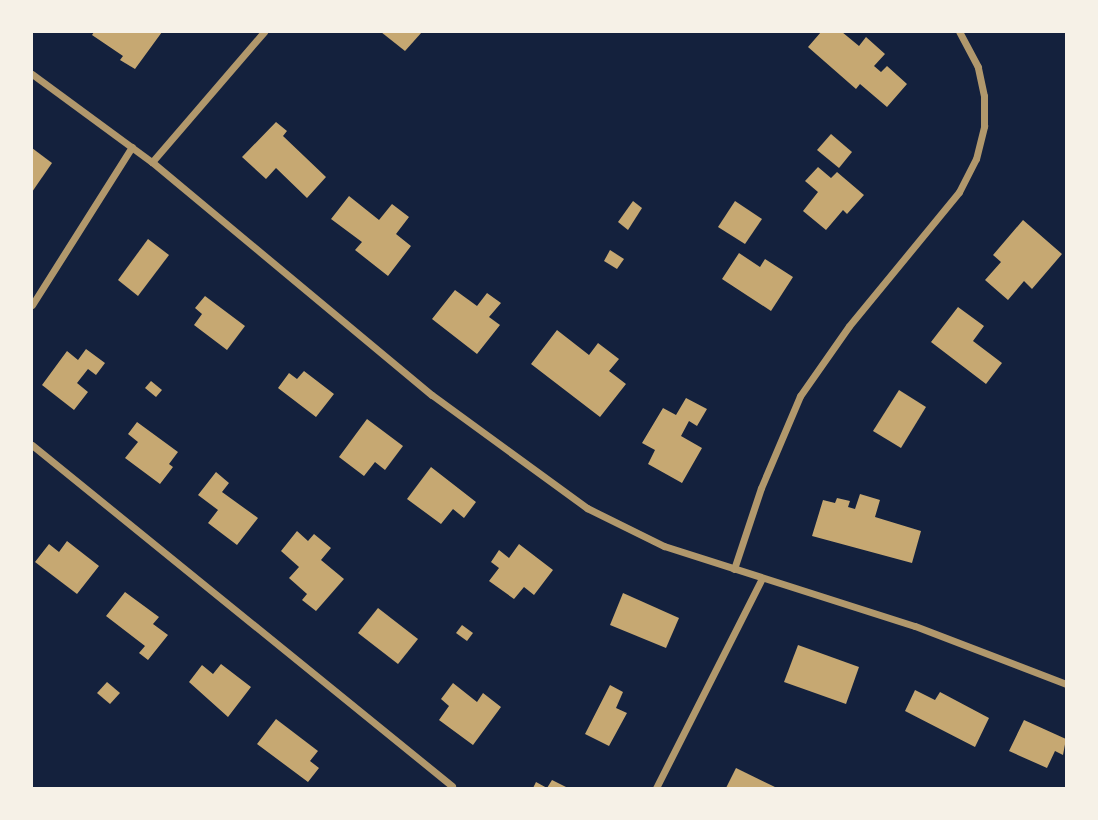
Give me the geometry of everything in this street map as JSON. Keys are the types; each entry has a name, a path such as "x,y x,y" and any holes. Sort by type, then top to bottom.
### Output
{"street":[{"path":"152,162 264,32"},
{"path":"734,569 761,488 800,397 849,326 959,191 976,159 984,126 984,96 978,67 959,32"},
{"path":"32,74 152,162 380,353 554,485 629,530 664,546 965,644 1066,684"},
{"path":"32,305 132,147"},
{"path":"32,445 452,786"},
{"path":"656,789 762,578"}],"building":[{"path":"94,32 162,32 135,69 120,60 123,56 92,35"},
{"path":"381,32 422,32 405,51"},
{"path":"821,32 842,32 859,46 866,37 885,54 874,66 881,72 887,66 907,84 887,107 860,84 856,89 808,47"},
{"path":"276,122 287,131 283,136 326,177 307,198 276,168 266,179 242,157"},
{"path":"831,134 852,152 839,168 817,150"},
{"path":"32,148 52,163 32,192"},
{"path":"818,167 831,178 837,172 864,195 847,214 843,210 826,230 803,211 818,192 805,181"},
{"path":"349,196 379,220 392,204 409,217 396,234 411,246 388,276 355,250 362,242 331,219"},
{"path":"633,201 642,208 628,230 618,222"},
{"path":"735,201 762,219 745,244 718,227"},
{"path":"1023,220 1062,254 1032,289 1024,281 1008,300 985,280 1001,262 993,255"},
{"path":"148,239 169,255 138,296 118,280"},
{"path":"610,250 624,259 617,269 604,261"},
{"path":"739,253 760,267 765,259 793,277 771,311 722,279"},
{"path":"455,290 477,306 487,293 501,303 489,317 500,325 477,354 432,319"},
{"path":"205,296 245,326 227,350 194,325 202,314 195,308"},
{"path":"958,307 984,326 973,341 1002,363 986,384 931,342"},
{"path":"557,330 589,355 598,343 619,359 609,371 626,384 600,417 531,364"},
{"path":"86,349 105,363 96,375 88,369 77,383 88,392 74,410 42,385 67,351 78,360"},
{"path":"304,371 334,394 316,417 278,388 289,373 297,379"},
{"path":"151,381 162,390 156,397 145,388"},
{"path":"899,390 926,407 901,448 873,431"},
{"path":"686,398 707,409 697,426 689,421 681,436 702,448 682,483 648,464 655,450 642,443 663,408 676,415"},
{"path":"367,419 403,446 385,470 375,462 364,476 339,457"},
{"path":"137,422 178,452 169,464 173,467 160,484 125,458 138,442 128,434"},
{"path":"431,467 476,502 464,518 453,509 441,524 407,499"},
{"path":"216,472 229,483 222,492 258,518 237,545 208,523 218,510 198,495"},
{"path":"860,494 880,500 875,517 921,531 912,563 812,536 823,500 835,503 837,498 850,501 848,507 855,509"},
{"path":"297,531 308,541 314,534 331,548 321,560 344,579 316,611 302,600 307,594 289,578 299,567 281,551"},
{"path":"67,541 99,566 77,594 35,562 49,544 59,552"},
{"path":"519,544 553,570 534,595 524,587 514,599 489,581 499,568 491,562 499,550 509,558"},
{"path":"125,592 159,617 153,624 168,635 148,660 139,653 145,646 106,616"},
{"path":"623,593 679,618 666,648 610,625"},
{"path":"378,608 418,639 398,664 358,633"},
{"path":"462,625 473,633 467,641 456,633"},
{"path":"798,645 859,667 846,704 784,682"},
{"path":"221,664 251,687 228,717 189,682 202,665 213,674"},
{"path":"107,682 120,693 110,704 97,693"},
{"path":"453,683 477,702 483,693 501,707 473,745 439,720 449,706 441,699"},
{"path":"610,685 623,692 616,708 627,713 609,746 585,734"},
{"path":"915,690 935,700 940,692 989,718 975,747 905,711"},
{"path":"276,719 318,751 310,761 319,768 308,782 257,744"},
{"path":"1024,720 1066,739 1063,755 1055,751 1047,768 1009,751"},
{"path":"736,768 777,788 726,788"},
{"path":"552,780 568,788 547,788"},
{"path":"536,782 547,788 533,788"}]}
